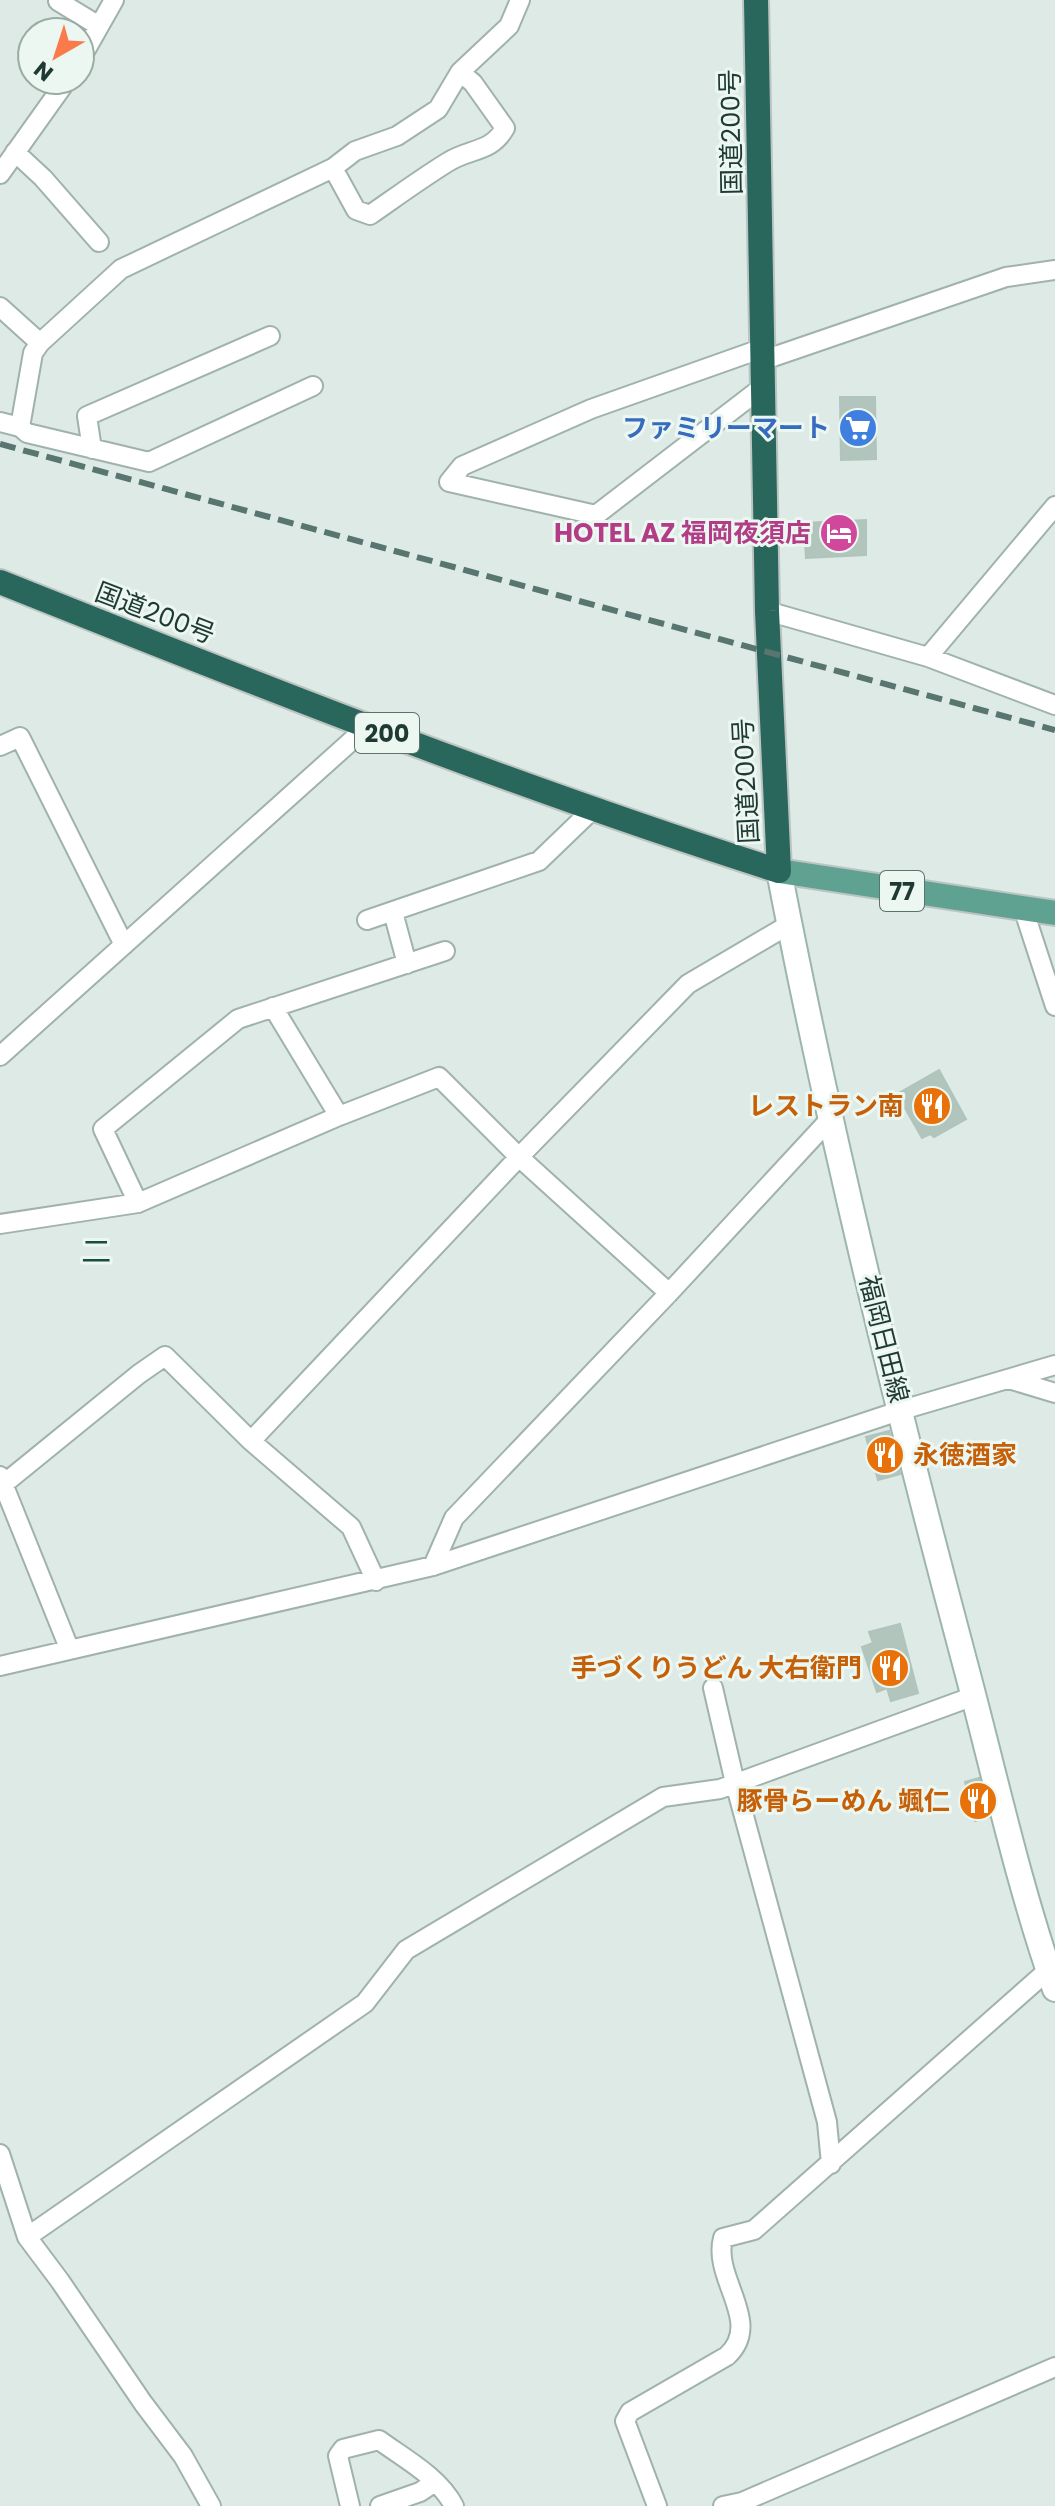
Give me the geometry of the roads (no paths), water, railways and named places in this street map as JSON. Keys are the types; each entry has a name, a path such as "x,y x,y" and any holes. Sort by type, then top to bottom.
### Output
{"highway":[{"name":"国道200号","path":"0,582 368,726 593,809 779,871 767,611 756,0"}],"main road":[{"name":"77","path":"779,871 1024,911 1055,913"},
{"name":"福岡日田線","path":"779,871 830,1119 902,1410 916,1479 1053,1975"}],"street":[{"path":"96,31 114,0"},
{"path":"20,427 33,353 40,343 121,269 333,168 355,151 397,136 438,109 460,72 509,26 520,0"},
{"path":"58,1 99,26"},
{"path":"333,168 356,210 370,215 452,159 498,141 505,128 473,83 460,72"},
{"path":"0,174 55,96"},
{"path":"15,152 43,178 99,242"},
{"path":"764,386 596,515 449,482 462,466 591,409 1006,277 1055,270"},
{"path":"0,307 40,343"},
{"path":"92,449 87,416 270,336"},
{"path":"0,422 20,427 27,433 149,462 313,386"},
{"path":"928,657 1055,506"},
{"path":"767,611 928,657 1055,705"},
{"path":"0,1056 368,726"},
{"path":"0,746 20,737 124,945"},
{"path":"367,920 539,861 593,809"},
{"path":"1024,911 1055,1006"},
{"path":"393,912 407,964"},
{"path":"251,1441 519,1157 688,984 790,924"},
{"path":"138,1203 103,1129 238,1019 445,951"},
{"path":"273,1007 339,1116"},
{"path":"0,1224 138,1203 339,1116 439,1077 519,1157 669,1293"},
{"path":"433,1566 454,1518 830,1119"},
{"path":"69,1648 1,1483 165,1356 251,1441 351,1527 376,1581"},
{"path":"0,1666 433,1566 902,1410 1055,1365"},
{"path":"1009,1379 1055,1393"},
{"path":"713,1688 735,1783 827,2122 831,2164"},
{"path":"27,2237 365,2003 406,1950 663,1797 720,1789 974,1696"},
{"path":"657,2506 625,2421 630,2412 739,2346 742,2327 719,2252 723,2238 754,2230 1024,1990 1053,1975"},
{"path":"0,2154 27,2237 183,2456 205,2504"},
{"path":"723,2506 757,2501 1055,2367"},
{"path":"350,2506 338,2456 343,2449 379,2440 435,2482 447,2493 454,2506"},
{"path":"380,2506 420,2492 435,2482"}],"railway":[{"path":"0,444 1055,730"}],"place":[{"name":"ファミリーマート","path":"858,428"},
{"name":"HOTEL AZ 福岡夜須店","path":"839,533"},
{"name":"レストラン南","path":"932,1106"},
{"name":"永徳酒家","path":"885,1455"},
{"name":"手づくりうどん 大右衛門","path":"890,1668"},
{"name":"豚骨らーめん 颯仁","path":"978,1801"}],"district":[{"name":"二","path":"96,1251"}]}
